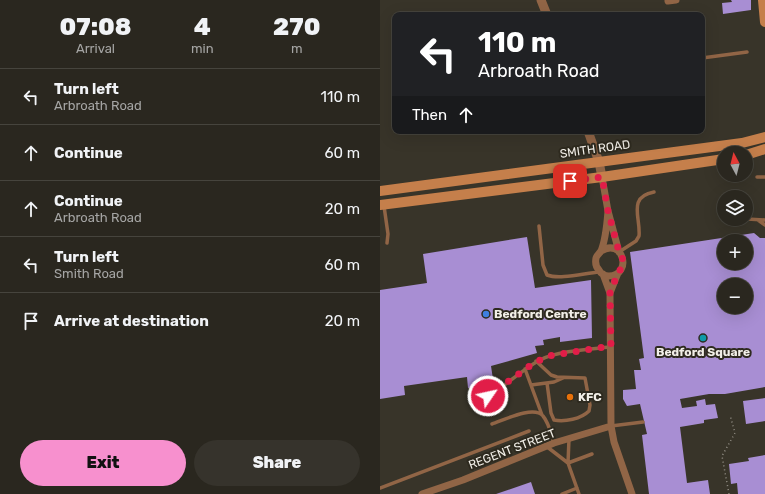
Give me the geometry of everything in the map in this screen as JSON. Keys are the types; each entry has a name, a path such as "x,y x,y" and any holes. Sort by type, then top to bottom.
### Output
{"main road":[{"path":"763,0 765,22"},
{"path":"742,143 765,128"},
{"name":"SMITH ROAD","path":"380,191 742,143 765,136"},
{"path":"753,153 765,149"},
{"path":"753,156 765,157"},
{"path":"382,205 602,177 717,160"}],"street":[{"path":"542,0 546,12"},
{"path":"668,1 676,0"},
{"path":"589,134 599,162 608,211 619,252 623,261 621,270 618,273 610,293 611,426 614,442 632,494"},
{"path":"601,251 608,211"},
{"path":"610,293 596,264 597,255 601,251 608,248 612,248 619,252"},
{"path":"601,273 611,276 618,273"},
{"name":"REGENT STREET","path":"422,494 463,480 554,443 611,426"}],"lane":[{"path":"705,58 747,52"},
{"path":"757,178 765,177"},
{"path":"619,252 636,240 639,236 637,209 638,200 644,194 654,192"},
{"path":"382,205 386,218 388,234 387,243"},
{"path":"380,218 386,218"},
{"path":"753,219 765,220"},
{"path":"757,219 765,225"},
{"path":"538,226 543,265 547,275 559,276 601,273"},
{"path":"481,399 495,392 525,369 548,356 611,346"},
{"path":"536,362 551,375 562,378 583,377 586,379 590,408 586,414 580,417 554,420 551,414 547,383"},
{"path":"525,369 554,443"},
{"path":"531,384 547,383 562,378"},
{"path":"492,424 532,411 538,412 542,415"},
{"path":"611,426 642,422"},
{"path":"380,488 529,431"},
{"path":"569,439 568,463 579,494"},
{"path":"546,446 568,463"},
{"path":"568,463 592,454"},
{"path":"562,494 577,488"}],"path":[{"path":"729,494 722,456 735,433 730,415"}],"building":[{"path":"731,0 751,0 751,10 723,14 722,3 732,2"},
{"name":"Bedford Square","path":"754,233 760,238 765,238 765,387 725,394 709,394 680,399 682,408 697,406 696,401 705,399 706,405 715,404 718,418 704,420 704,423 680,427 687,483 708,480 710,494 649,494 642,435 647,434 640,404 627,406 623,399 623,390 636,389 634,370 641,370 639,359 644,358 630,252 717,239 717,270 753,270 753,234 747,234"},
{"name":"Bedford Centre","path":"527,237 535,288 591,280 592,338 560,342 560,337 543,340 544,345 535,346 537,353 491,366 494,386 468,388 467,377 404,386 405,395 380,399 380,290 427,283 423,254"},
{"path":"765,398 765,421 746,424 743,401"},
{"path":"765,455 765,494 738,494 737,483 731,484 729,464 749,461 748,458"},
{"path":"531,482 535,494 496,494"}],"place":[{"name":"Bedford Centre","path":"486,314"},
{"name":"Bedford Square","path":"703,338"},
{"name":"KFC","path":"570,397"}],"route":[{"path":"488,396 534,363 548,356 611,346 610,293 618,273 623,266 623,261 619,252 608,211 602,177 570,181"}]}
